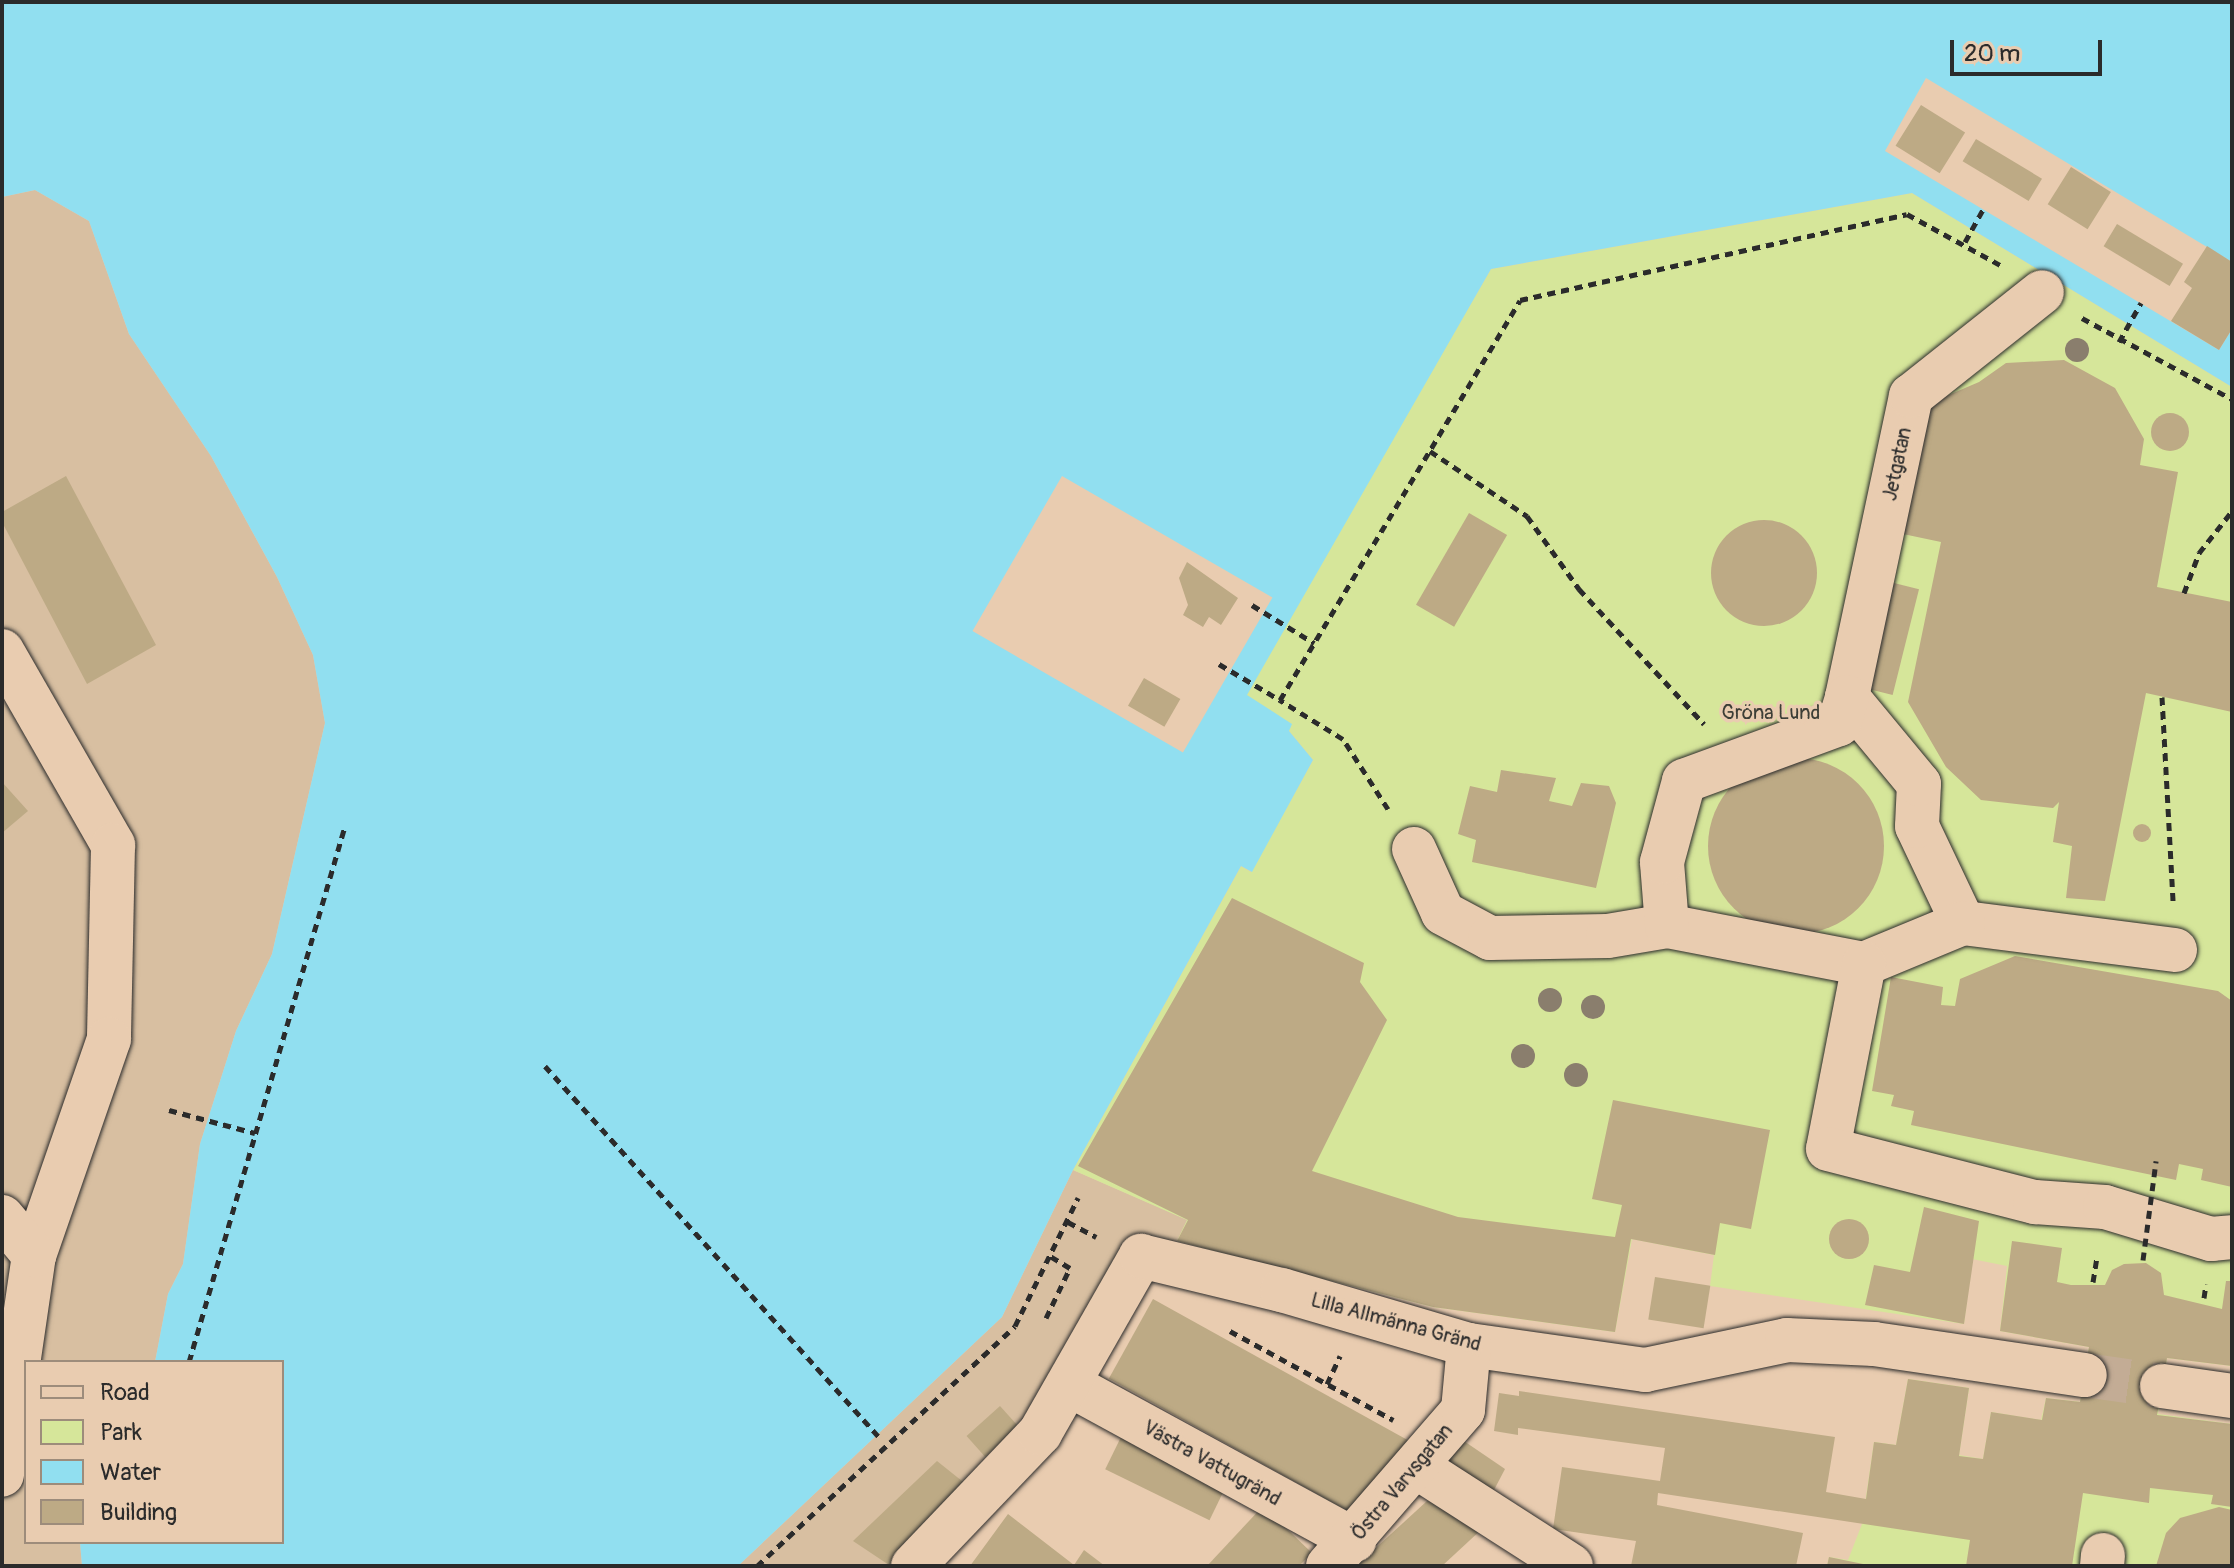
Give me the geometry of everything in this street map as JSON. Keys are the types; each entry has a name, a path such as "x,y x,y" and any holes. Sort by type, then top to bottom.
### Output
{"street":[{"name":"Jetgatan","path":"1843,711 1911,396 2042,292"},
{"path":"2,651 113,845 109,1039 34,1255 2,1475"},
{"path":"1667,926 1662,862 1675,804 1684,781 1843,711 1919,784 1917,826 1963,923"},
{"path":"1414,849 1443,913 1490,938 1608,936 1667,926 1864,964 1963,923 2175,950"},
{"path":"1864,964 1828,1149 2035,1202 2105,1207 2211,1239 2232,1237"},
{"path":"2,1217 34,1255"},
{"name":"Lilla Allmänna Gränd","path":"913,1566 1040,1433 1141,1256 1282,1290 1469,1345 1645,1370 1787,1340 1874,1344 2085,1375"},
{"name":"Östra Varvsgatan","path":"1341,1553 1463,1410 1469,1345"},
{"name":"Västra Vattugränd","path":"1070,1385 1341,1553"},
{"path":"2162,1386 2232,1396"},
{"path":"1426,1455 1571,1566"}],"path":[{"path":"1965,242 1983,210"},
{"path":"1280,700 1520,300 1907,214 1965,242 2119,342 2232,399"},
{"path":"2119,342 2141,303"},
{"path":"1430,451 1527,516 1579,589 1705,725 1720,766"},
{"path":"2184,593 2199,553 2232,511"},
{"path":"1252,605 1314,643"},
{"path":"1219,664 1343,739 1414,849"},
{"path":"2162,697 2175,950"},
{"path":"190,1360 345,826"},
{"path":"545,1066 878,1436"},
{"path":"169,1110 255,1133"},
{"path":"2143,1260 2156,1161"},
{"path":"757,1566 1015,1326 1078,1198"},
{"path":"1068,1222 1097,1237"},
{"path":"1223,1327 1327,1384 1426,1455"},
{"path":"1327,1384 1337,1363"}],"shaded area":[{"path":"35,190 89,221 129,334 211,456 277,577 313,655 325,723 272,954 236,1031 200,1144 183,1264 168,1294 155,1360 24,1360 24,1544 80,1544 82,1566 2,1566 2,197"},
{"path":"1073,1170 1188,1220 1177,1241 925,1566 738,1566 1002,1317"}],"green space":[{"name":"Gröna Lund","path":"1912,193 2232,387 2232,1366 2167,1358 2158,1414 2232,1424 2232,1566 1827,1566 1829,1557 1848,1560 1862,1524 1874,1442 1896,1445 1908,1379 1969,1388 1959,1455 1983,1459 1991,1412 2041,1420 2046,1398 2080,1402 2089,1347 2000,1331 2007,1266 1972,1259 1964,1324 1710,1286 1714,1255 1632,1239 1615,1332 1433,1307 1177,1241 1187,1220 1073,1170 1241,866 1251,872 1313,760 1289,731 1247,696 1062,476 1300,598 1491,269"}],"water":[{"path":"2,2 2232,2 2232,387 1912,193 1491,269 1247,695 1292,724 1289,731 1313,760 1252,872 1241,866 1073,1170 1002,1317 738,1566 82,1566 80,1544 284,1544 284,1360 155,1360 168,1294 183,1264 200,1144 236,1031 272,954 325,723 313,655 277,577 211,456 129,334 89,221 35,190 2,197"}],"pier":[{"path":"1926,78 2232,262 2232,329 2219,350 1885,151"},
{"path":"1062,476 1272,598 1183,753 973,631"}],"building":[{"path":"1921,105 1965,133 1940,173 1896,146"},
{"path":"1976,139 2042,179 2029,201 1963,161"},
{"path":"2071,167 2111,192 2088,229 2048,204"},
{"path":"2117,224 2183,264 2170,286 2104,246"},
{"path":"2207,246 2232,262 2232,329 2219,350 2171,321 2192,288 2184,282"},
{"path":"2064,360 2115,388 2144,439 2140,465 2178,472 2157,587 2232,602 2232,712 2146,693 2105,901 2066,898 2072,846 2053,842 2059,802 2053,808 1981,800 1946,767 1908,702 1941,542 1903,534 1930,403 1979,382 2006,363"},
{"path":"2170,413 2184,418 2189,432 2184,446 2170,451 2156,446 2151,432 2156,418"},
{"path":"66,476 156,645 87,684 2,522 2,512"},
{"path":"1469,513 1507,535 1454,627 1416,605"},
{"path":"1764,520 1784,524 1801,536 1813,553 1817,573 1813,593 1801,610 1784,622 1764,626 1744,622 1727,610 1715,593 1711,573 1715,553 1727,536 1744,524"},
{"path":"1187,562 1238,598 1221,625 1209,617 1203,627 1183,615 1188,605 1179,578"},
{"path":"1886,581 1919,589 1893,695 1860,687"},
{"path":"1144,678 1180,699 1164,727 1128,706"},
{"path":"1796,758 1830,765 1858,784 1877,812 1884,846 1877,880 1858,908 1830,927 1796,934 1762,927 1734,908 1715,880 1708,846 1715,812 1734,784 1762,765"},
{"path":"1501,770 1556,778 1549,801 1572,806 1581,783 1609,786 1616,803 1596,888 1472,862 1476,840 1458,834 1470,786 1497,792"},
{"path":"2,782 28,811 2,833"},
{"path":"2142,824 2151,833 2142,842 2133,833"},
{"path":"1232,898 1364,963 1360,982 1387,1020 1312,1171 1458,1217 1615,1237 1622,1205 1592,1199 1613,1100 1770,1130 1751,1229 1720,1223 1715,1255 1631,1239 1615,1332 1433,1307 1177,1241 1188,1220 1078,1166"},
{"path":"2015,956 2218,991 2232,1001 2232,1187 2201,1180 2203,1169 2179,1164 2176,1180 1911,1125 1914,1111 1891,1106 1894,1095 1872,1091 1891,977 1943,987 1941,1005 1955,1006 1960,979"},
{"path":"1924,1207 1979,1221 1964,1324 1865,1305 1874,1265 1910,1272"},
{"path":"1849,1219 1863,1225 1869,1239 1863,1253 1849,1259 1835,1253 1829,1239 1835,1225"},
{"path":"2012,1241 2062,1248 2057,1282 2071,1285 2105,1285 2112,1270 2124,1264 2146,1263 2161,1273 2164,1295 2222,1309 2226,1281 2232,1281 2232,1366 2167,1358 2157,1415 2232,1424 2232,1507 2211,1504 2213,1495 2150,1488 2149,1503 2083,1493 2072,1566 1966,1566 1970,1540 1658,1493 1657,1505 1803,1533 1796,1566 1631,1566 1636,1541 1553,1529 1562,1467 1660,1481 1665,1448 1518,1428 1518,1435 1494,1431 1499,1393 1519,1396 1519,1391 1835,1437 1826,1492 1866,1499 1874,1442 1896,1445 1908,1379 1969,1388 1959,1456 1983,1459 1991,1412 2042,1420 2046,1398 2080,1402 2089,1347 2000,1331"},
{"path":"1655,1277 1710,1286 1704,1328 1648,1319"},
{"path":"1153,1299 1422,1448 1377,1527 1109,1379"},
{"path":"1000,1406 1019,1427 985,1457 967,1436"},
{"path":"1121,1437 1225,1488 1209,1520 1105,1469"},
{"path":"1458,1437 1505,1469 1494,1490 1441,1463"},
{"path":"937,1461 967,1485 889,1565 853,1541"},
{"path":"1439,1490 1482,1529 1442,1566 1356,1566"},
{"path":"1263,1506 1312,1553 1299,1566 1207,1566"},
{"path":"2219,1507 2232,1510 2232,1566 2156,1566 2166,1533 2180,1518"},
{"path":"1008,1514 1074,1565 1084,1550 1105,1566 970,1566"},
{"path":"1829,1557 1868,1565 1827,1566"}],"tunnel":[{"path":"2085,1375 2162,1386"}]}
